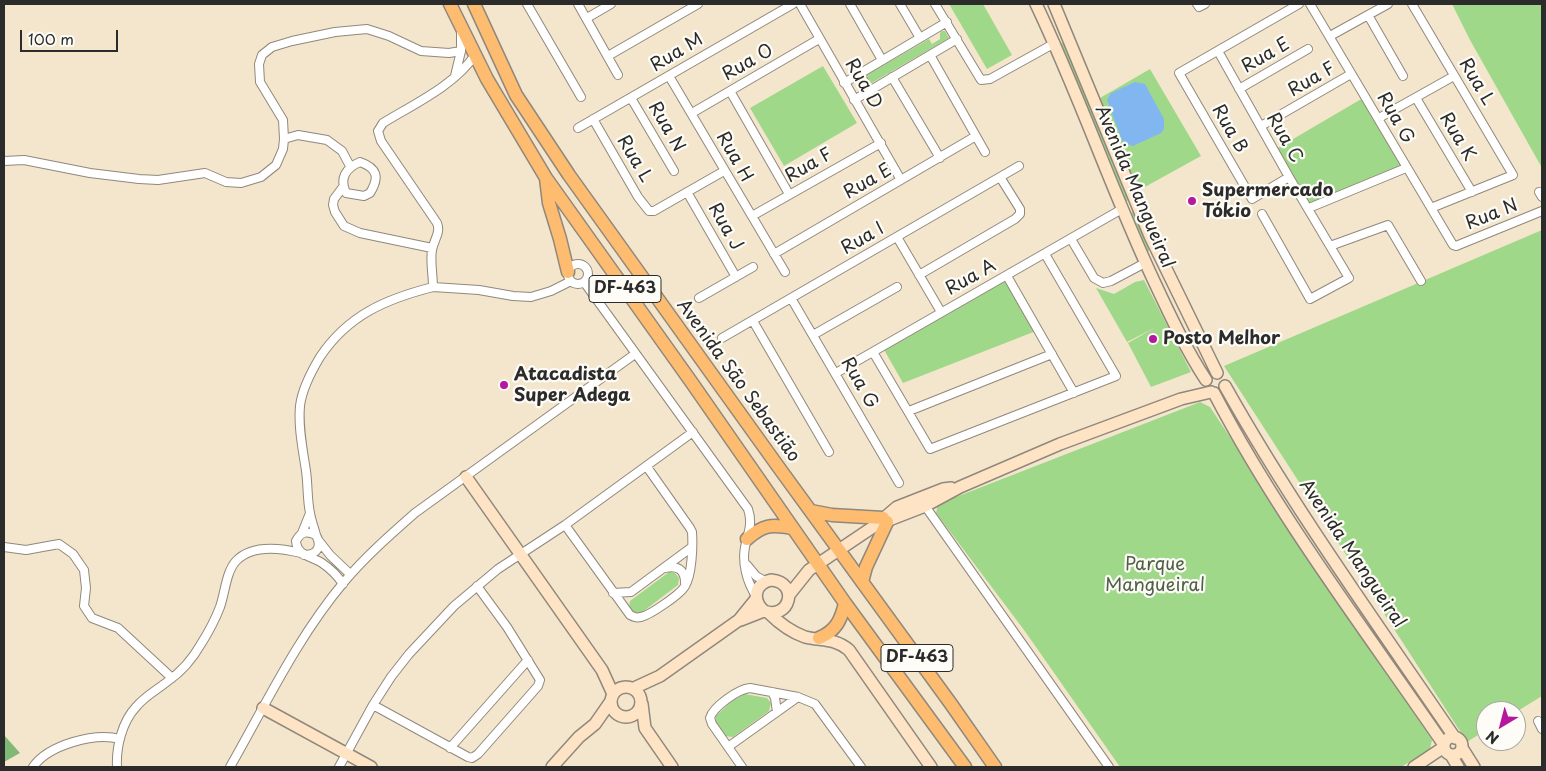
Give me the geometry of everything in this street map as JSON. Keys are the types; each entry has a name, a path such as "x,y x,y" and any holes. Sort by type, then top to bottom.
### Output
{"main road":[{"name":"DF-463","path":"450,4 474,54 518,134 546,178 792,528 813,567 845,603 965,767"},
{"name":"Avenida São Sebastião","path":"474,4 516,94 569,175 995,767"},
{"path":"483,25 482,35 474,54 486,54 516,94"},
{"path":"546,178 549,203 569,276"},
{"path":"811,511 882,521 862,582"},
{"path":"747,539 756,531 768,526 792,528"},
{"path":"819,638 828,634 838,625 845,603"}],"street":[{"path":"527,4 581,97"},
{"path":"578,4 618,75"},
{"path":"587,18 611,4"},
{"path":"608,56 698,4"},
{"name":"Rua M","path":"578,128 793,4"},
{"name":"Rua D","path":"800,4 901,180"},
{"path":"850,4 882,60"},
{"path":"900,4 920,38"},
{"path":"936,4 979,79 990,79 1055,43"},
{"name":"Avenida Mangueiral","path":"1036,4 1055,43 1145,263 1168,312 1209,387 1296,530 1458,767"},
{"name":"Avenida Mangueiral","path":"1054,4 1150,236 1217,373"},
{"path":"1218,51 1299,4"},
{"name":"Rua G","path":"1310,4 1454,246"},
{"path":"1330,36 1388,4"},
{"name":"Rua L","path":"1412,4 1513,175 1472,192"},
{"path":"1368,15 1403,76"},
{"path":"844,83 947,22"},
{"path":"455,76 461,51 461,28"},
{"path":"4,161 24,160 90,173 139,179 158,180 204,173 226,182 241,183 261,177 276,165 283,149 282,120 260,82 259,64 262,55 272,47 292,40 335,32 367,29 389,36 421,51 449,54 461,51"},
{"name":"Rua O","path":"692,113 819,39"},
{"path":"854,100 957,39"},
{"name":"Rua E","path":"1239,89 1308,49"},
{"name":"Rua B","path":"1218,51 1179,73 1252,199 1289,177"},
{"name":"Rua C","path":"1218,51 1349,278 1310,299 1262,214"},
{"path":"433,286 432,248 439,229 437,222 381,141 378,131 383,123 444,86 467,66 474,54"},
{"path":"930,55 985,152"},
{"name":"Rua F","path":"1261,126 1352,74"},
{"path":"858,75 864,81 866,92"},
{"name":"Rua H","path":"669,76 785,272"},
{"path":"1378,118 1454,76"},
{"path":"892,77 940,158"},
{"path":"1075,92 1083,93 1089,88"},
{"path":"730,90 789,194"},
{"name":"Rua N","path":"631,98 674,171"},
{"name":"Rua K","path":"1416,98 1472,192"},
{"name":"Rua L","path":"593,119 647,210 652,212 687,192"},
{"path":"284,139 298,135 327,140 342,151 350,166"},
{"name":"Rua E","path":"774,254 976,136"},
{"name":"Rua F","path":"752,216 880,143"},
{"path":"1104,163 1110,158 1118,161"},
{"path":"360,162 369,165 375,172 377,180 370,193 364,196 346,193 343,187 343,178 350,166 360,162"},
{"name":"Rua I","path":"722,338 1019,166"},
{"path":"1309,208 1406,168"},
{"path":"687,192 724,171"},
{"path":"919,275 1020,214 1020,209 1000,177"},
{"path":"343,187 334,199 333,205 344,226 360,234 432,248"},
{"name":"Rua J","path":"687,192 736,277"},
{"path":"1431,208 1472,192"},
{"name":"Rua A","path":"836,374 1122,209"},
{"name":"Rua N","path":"1454,246 1542,211"},
{"path":"1330,246 1388,225 1421,281"},
{"path":"897,237 941,312"},
{"path":"1071,239 1094,278 1102,283 1111,281 1145,263"},
{"path":"874,352 930,449 1116,376 1045,254"},
{"path":"350,574 330,555 318,538 310,513 300,415 303,395 313,368 335,338 348,325 366,312 389,300 433,286 531,297 551,291 569,276 572,266 580,264 588,272 584,282 576,284 569,276"},
{"path":"700,298 753,267"},
{"path":"1007,276 1074,393"},
{"path":"584,282 748,510 751,523 744,558 745,568 759,606 794,632 842,644 849,650 929,767"},
{"path":"813,335 897,287"},
{"name":"Rua G","path":"791,298 899,483"},
{"path":"1168,312 1178,312 1183,306"},
{"path":"753,321 828,452"},
{"path":"230,767 292,655 315,620 350,574 415,513 635,354"},
{"path":"909,411 1052,354"},
{"path":"789,595 813,567 838,549 882,521 923,502 943,490 960,487 1060,444 1181,400 1209,387 1221,392 1225,386 1223,376 1217,373 1210,375 1209,387"},
{"name":"Avenida Mangueiral","path":"1225,386 1302,514 1474,767"},
{"path":"339,767 373,705 409,654 448,612 477,586 520,554 565,525 693,432"},
{"path":"565,525 624,608 634,618 643,617 685,587 690,570 693,539 690,528 646,467"},
{"path":"466,477 602,670 612,698 614,710 620,716 627,718 632,716 640,710 641,701 660,676"},
{"path":"923,502 1109,767"},
{"path":"281,549 296,541 302,533 310,513"},
{"path":"302,533 309,532 318,538"},
{"path":"117,767 120,739 128,717 135,707 172,678 192,658 220,606 236,561 251,552 281,549 311,555 317,551 318,538"},
{"path":"296,541 297,548 303,554 332,570 342,584"},
{"path":"4,547 26,550 59,544 73,554 84,570 86,588 84,606 92,618 118,628 172,678"},
{"path":"624,608 631,592 692,547"},
{"path":"739,620 767,612 777,612 784,608 788,602 789,595 783,583 771,581 751,571 744,558"},
{"path":"663,568 676,567 682,570 685,587"},
{"path":"552,767 579,737 595,724 617,689 630,687 660,676 739,620 756,597 760,585 813,567"},
{"path":"373,705 450,748 472,758 478,754 538,686 540,680 538,676 477,586"},
{"path":"613,593 631,592"},
{"path":"784,608 786,618 794,632"},
{"path":"450,748 528,660"},
{"path":"602,670 630,687 641,701 646,728 672,767"},
{"path":"742,767 710,718 714,710 744,688 811,701 818,707 861,767"},
{"path":"772,692 777,712"},
{"path":"728,747 798,697"},
{"path":"264,708 371,767"},
{"path":"595,724 620,716"},
{"path":"1538,721 1542,729"},
{"path":"33,767 41,757 49,752 72,743 105,736 120,739"},
{"path":"1414,767 1447,751 1458,754 1459,743 1448,739 1447,751 1429,767"}],"green space":[{"path":"949,4 983,4 1012,55 987,69"},
{"path":"1452,4 1542,4 1542,168 1470,40"},
{"path":"942,31 945,31 949,38 870,84 865,76 929,39 932,44 940,39"},
{"path":"1065,41 1129,200 1124,203 1060,44"},
{"path":"823,66 857,123 784,166 750,108"},
{"path":"1150,69 1201,156 1136,190 1100,98"},
{"path":"1363,98 1402,165 1400,170 1312,204 1308,202 1276,149"},
{"path":"1133,209 1150,248 1147,255 1131,218"},
{"path":"1542,230 1542,696 1526,706 1526,701 1476,701 1476,736 1467,742 1224,366"},
{"path":"1002,280 1007,281 1036,331 903,383 883,348"},
{"path":"1144,280 1191,372 1151,387 1128,343 1156,327 1127,342 1096,288 1114,294 1135,282"},
{"name":"Parque Mangueiral","path":"1200,402 1210,407 1432,740 1430,750 1401,767 1120,767 1024,630 936,513 938,504"},
{"path":"669,572 675,573 679,578 678,585 641,613 637,614 631,611 629,607 630,601"},
{"path":"745,694 767,698 771,703 769,711 733,737 724,736 716,725 716,716 732,701"},
{"path":"4,735 20,753 4,762"}],"water":[{"path":"1135,82 1145,84 1164,119 1164,129 1161,133 1133,146 1123,143 1107,100 1111,93"}],"place":[{"name":"Supermercado Tókio","path":"1192,201"},
{"name":"Posto Melhor","path":"1153,339"},
{"name":"Atacadista Super Adega","path":"504,385"}]}
